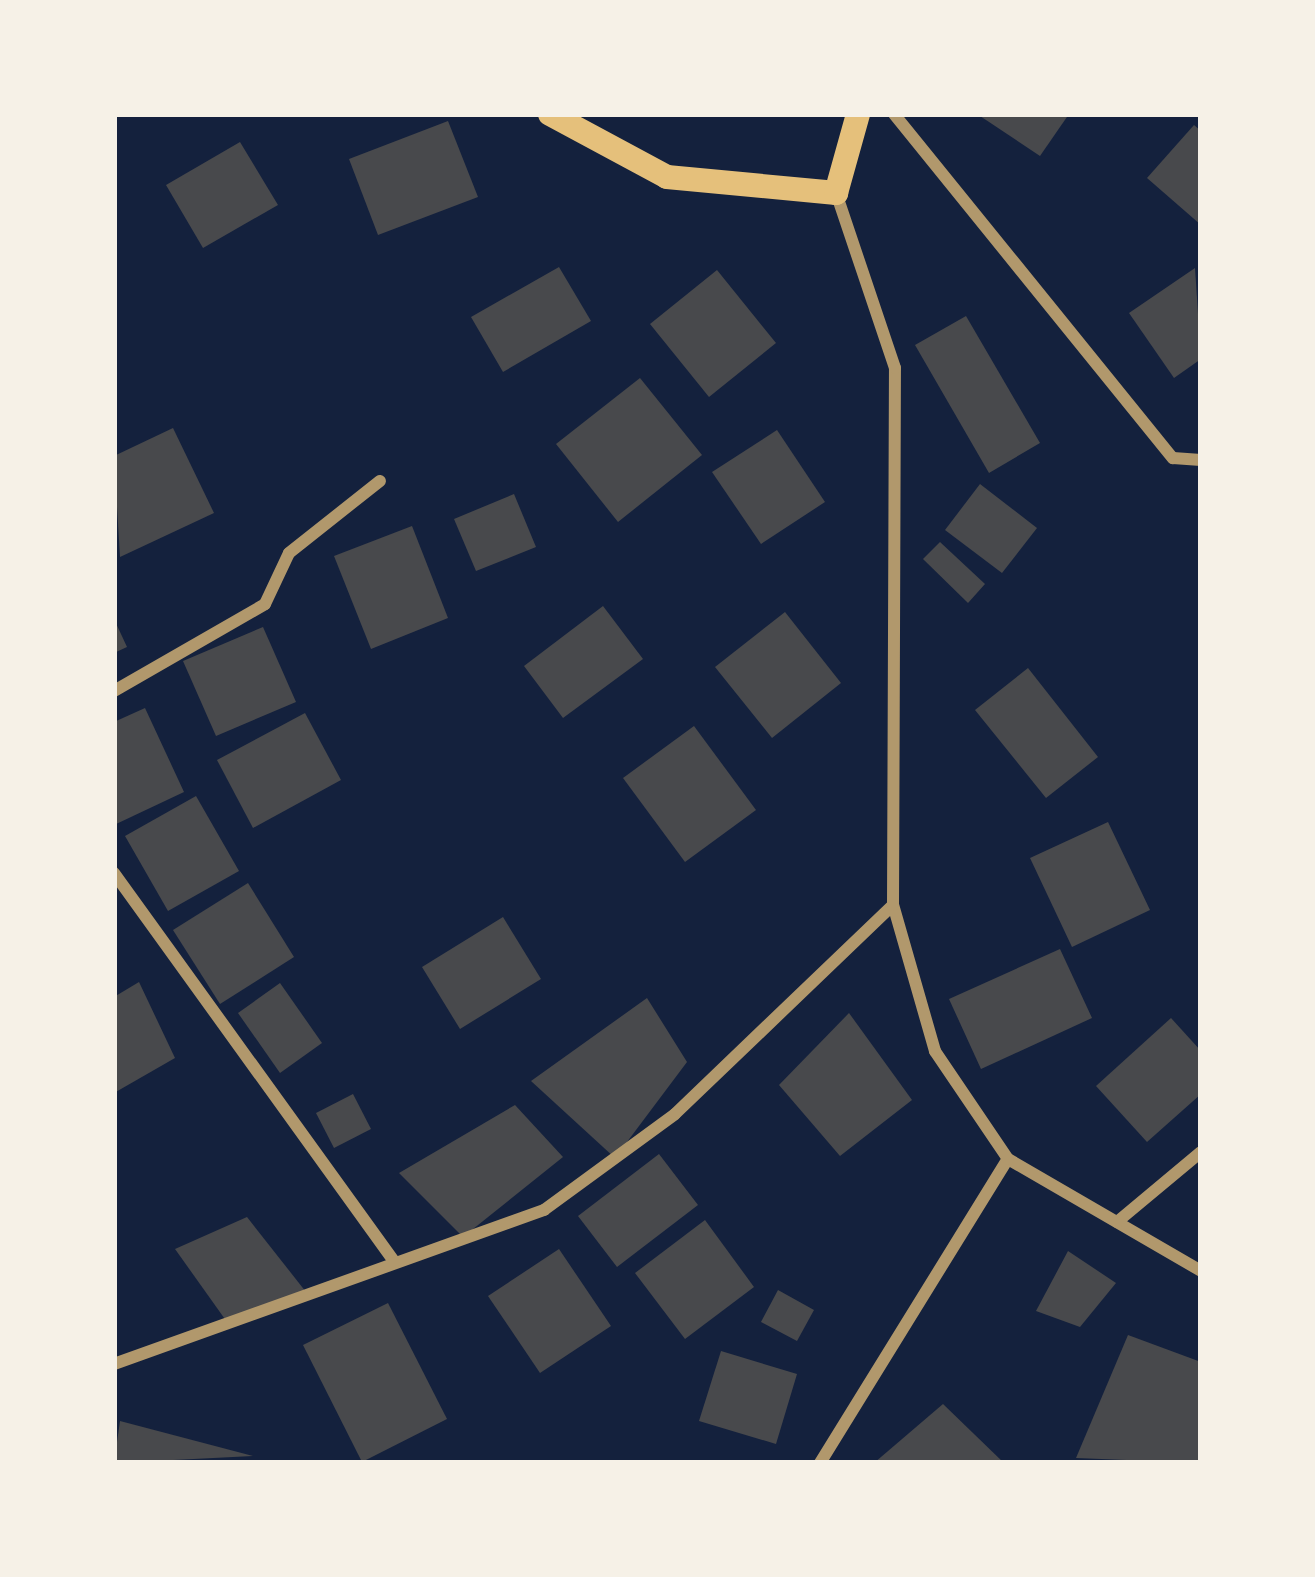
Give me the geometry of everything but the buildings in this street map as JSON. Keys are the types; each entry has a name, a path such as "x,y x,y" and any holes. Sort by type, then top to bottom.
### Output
{"main road":[{"path":"550,114 667,177 836,194 858,114"}],"street":[{"path":"894,114 1173,458 1201,460"},
{"path":"836,194 895,368 893,904 935,1051 1009,1159 1201,1271"},
{"path":"114,691 265,604 289,553 380,482"},
{"path":"114,873 394,1260"},
{"path":"114,1364 544,1210 675,1114 893,904"},
{"path":"1117,1222 1201,1152"},
{"path":"820,1463 1009,1159"}]}
